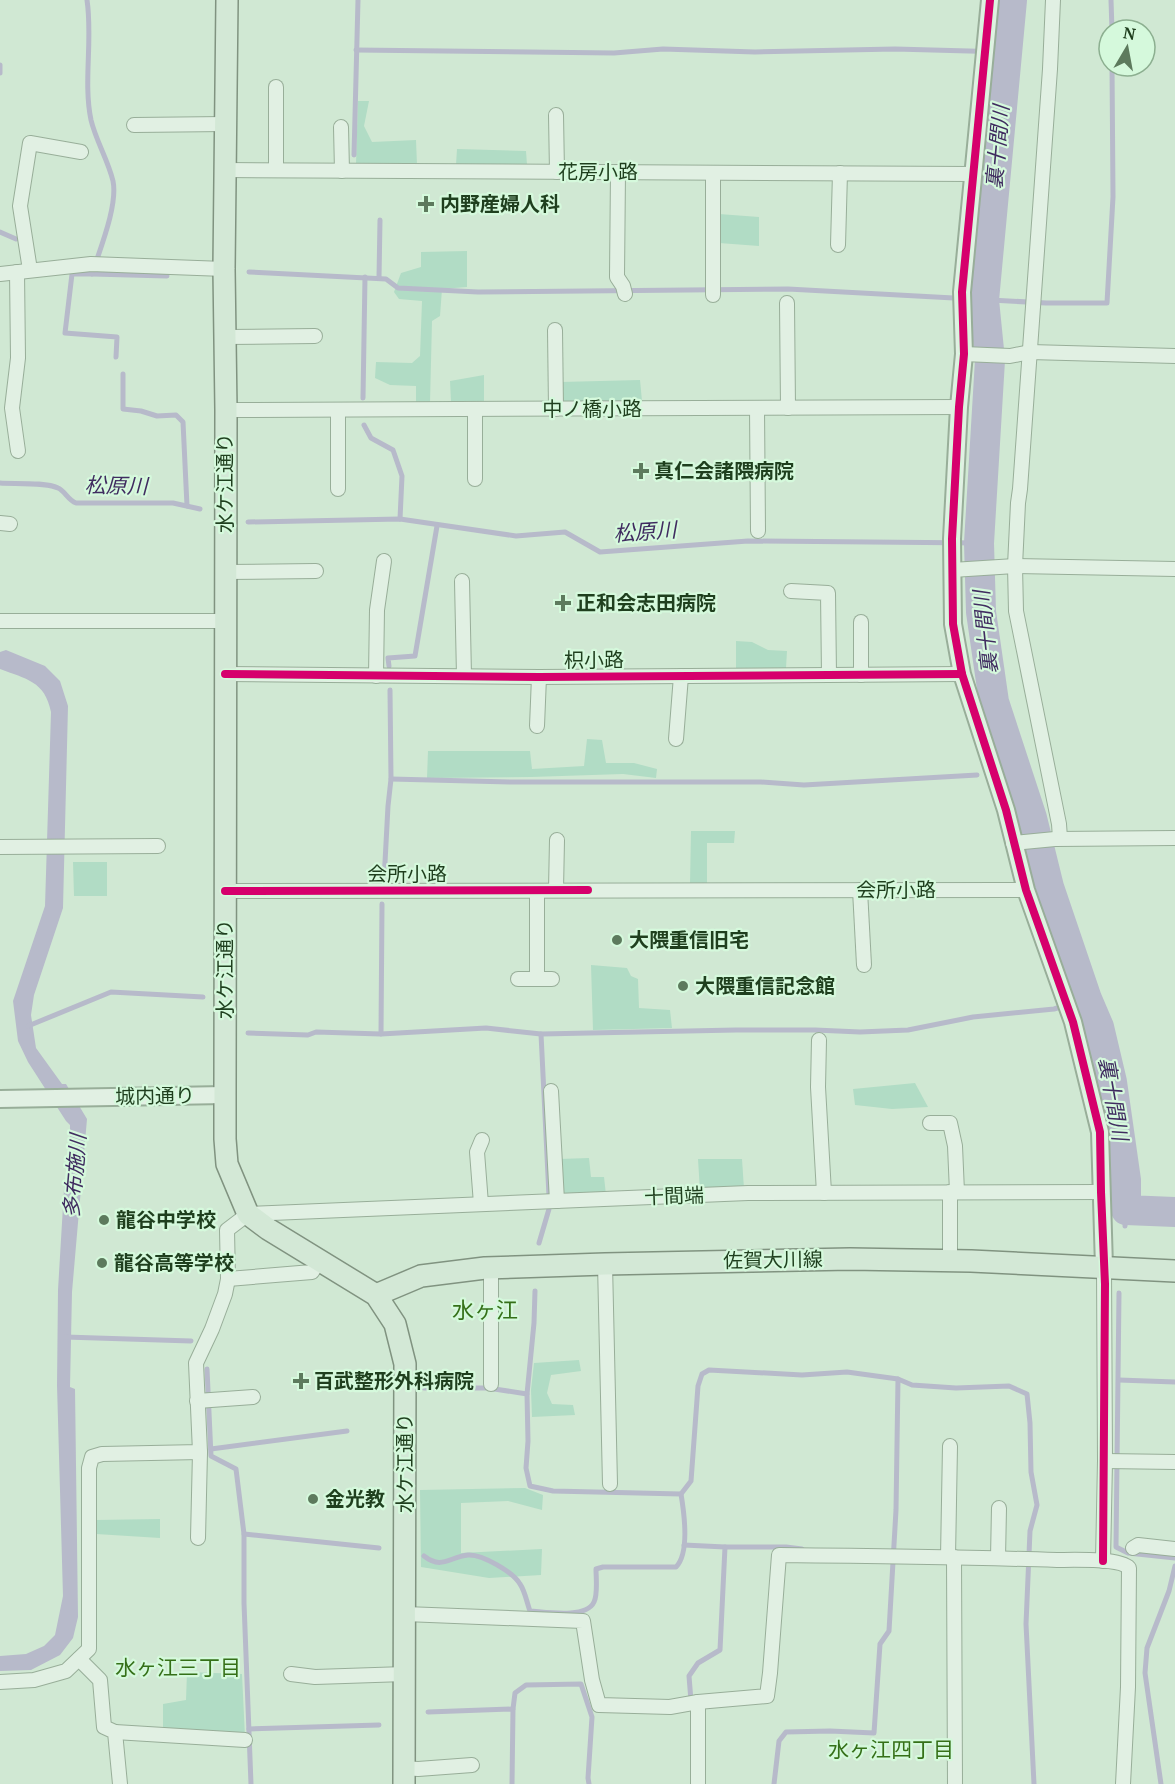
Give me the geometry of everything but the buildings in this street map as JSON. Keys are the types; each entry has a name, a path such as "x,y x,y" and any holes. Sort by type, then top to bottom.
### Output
{"main road":[{"name":"水ケ江通り","path":"227,0 224,270 226,410 225,1138 227,1164 248,1214 268,1229 376,1295 394,1324 405,1365 404,1776"},
{"name":"佐賀大川線","path":"376,1295 421,1276 491,1268 605,1264 950,1257 1175,1271"}],"street":[{"path":"990,0 962,298 968,354 959,408 951,542 956,570 953,624 962,674 1016,842 1026,890 1073,1022 1100,1132 1107,1461 1103,1561"},
{"path":"1053,0 1034,302 1012,566 1016,611 1059,825 1057,838"},
{"path":"276,87 276,170"},
{"path":"556,115 557,172"},
{"path":"134,125 225,124"},
{"path":"341,127 342,171"},
{"path":"18,451 12,408 24,271 20,206 30,143 81,152"},
{"name":"花房小路","path":"225,170 972,174"},
{"path":"618,172 617,277 624,290"},
{"path":"713,173 713,296"},
{"path":"838,245 840,173"},
{"path":"0,274 96,264 224,270"},
{"path":"787,303 788,408"},
{"path":"555,330 556,409"},
{"path":"225,336 315,336"},
{"path":"968,354 1010,356 1030,352 1175,356"},
{"path":"757,408 758,531"},
{"name":"中ノ橋小路","path":"226,410 959,408"},
{"path":"475,409 475,479"},
{"path":"338,410 338,489"},
{"path":"376,676 377,609 384,561"},
{"path":"956,570 1012,566 1175,569"},
{"path":"225,572 316,571"},
{"path":"462,581 464,676"},
{"path":"791,591 828,593 829,675"},
{"path":"0,621 224,621"},
{"path":"861,622 861,675"},
{"name":"枳小路","path":"225,674 539,677 962,674"},
{"path":"676,739 681,676"},
{"path":"537,726 539,677"},
{"path":"1016,842 1057,838 1175,838"},
{"path":"556,890 557,840"},
{"path":"0,847 158,846"},
{"path":"860,890 864,964"},
{"name":"会所小路","path":"225,891 1026,890"},
{"path":"537,891 537,978"},
{"path":"518,979 552,979"},
{"path":"819,1040 818,1087 824,1193"},
{"path":"551,1091 557,1201"},
{"name":"城内通り","path":"0,1099 225,1095"},
{"path":"930,1123 950,1123 955,1146 950,1257"},
{"path":"481,1204 477,1152 482,1140"},
{"name":"十間端","path":"248,1214 748,1193 1101,1192"},
{"path":"198,1538 200,1452 205,1400 196,1363 225,1294 228,1279 227,1230 248,1214"},
{"path":"228,1279 312,1272 319,1261"},
{"path":"605,1264 610,1484"},
{"path":"491,1268 491,1384"},
{"path":"205,1400 253,1397"},
{"path":"950,1446 955,1784"},
{"path":"0,1682 34,1680 66,1671 89,1649 89,1468 92,1457 102,1454 200,1452"},
{"path":"1107,1461 1175,1462"},
{"path":"998,1558 999,1508"},
{"path":"1133,1548 1138,1545 1175,1549"},
{"path":"405,1614 583,1620 598,1705 670,1707 767,1696 779,1555 998,1558 1103,1561 1125,1564 1129,1568 1128,1687 1123,1784"},
{"path":"80,1659 100,1680 104,1727 115,1732 245,1740"},
{"path":"291,1674 315,1677 405,1674"},
{"path":"691,1703 698,1784"},
{"path":"115,1732 120,1784"},
{"path":"404,1776 472,1766"}],"green space":[{"path":"358,101 369,101 364,126 372,142 416,140 417,165 356,164"},
{"path":"457,149 526,151 527,165 456,165"},
{"path":"719,214 759,217 759,246 719,243"},
{"path":"467,251 467,287 442,289 440,316 432,321 430,403 416,403 416,386 390,385 375,378 376,362 412,363 420,356 422,301 399,299 394,292 401,273 421,267 421,252"},
{"path":"484,375 484,402 451,402 450,381"},
{"path":"640,380 642,401 561,402 561,382"},
{"path":"736,641 752,642 768,650 787,651 786,668 736,668"},
{"path":"587,739 602,740 606,763 634,763 657,769 656,778 623,774 427,778 428,751 530,751 532,769 584,766"},
{"path":"691,831 735,831 734,843 707,843 707,883 690,884"},
{"path":"73,862 107,862 107,896 74,896"},
{"path":"591,965 627,968 631,976 638,979 639,1008 670,1010 672,1028 593,1030"},
{"path":"915,1083 928,1107 892,1109 855,1105 853,1089"},
{"path":"589,1158 591,1177 604,1177 606,1195 561,1197 559,1159"},
{"path":"698,1159 742,1159 744,1189 700,1191"},
{"path":"579,1360 581,1371 551,1375 547,1393 552,1404 573,1405 575,1415 532,1417 531,1390 534,1363"},
{"path":"525,1488 543,1495 542,1510 508,1501 461,1503 461,1553 542,1549 541,1575 489,1578 421,1567 420,1490"},
{"path":"160,1519 160,1538 96,1534 96,1520"},
{"path":"187,1672 242,1674 245,1737 163,1730 163,1704 186,1700"}],"water":[{"name":"多布施川","path":"6,650 45,666 60,681 68,706 63,908 34,995 31,1015 36,1048 62,1084 66,1084 87,1119 72,1292 70,1387 75,1389 78,1617 73,1638 60,1655 31,1670 0,1671 0,1656 26,1654 44,1646 55,1635 63,1596 57,1385 58,1290 64,1189 70,1158 70,1125 28,1062 18,1041 13,1001 45,906 51,712 39,687 26,679 0,669 0,652"}],"waterway":[{"path":"87,0 89,106 93,128 111,173 114,191 107,227 92,274 167,276"},
{"path":"354,155 358,0"},
{"name":"裏十間川","path":"1012,0 984,300 990,360 979,543 981,612 994,702 1032,818 1049,887 1087,999 1099,1027 1112,1082 1126,1180 1126,1210 1175,1212"},
{"path":"1111,0 1112,18"},
{"path":"356,50 614,53 663,49 755,52 895,49 1006,52"},
{"path":"0,65 0,73"},
{"path":"249,272 386,279 398,288 478,292 788,289 1046,303 1107,303 1113,197 1112,78"},
{"path":"379,278 380,220"},
{"path":"0,232 16,239"},
{"path":"92,274 72,274 65,333 117,337 116,357"},
{"path":"363,398 365,277"},
{"path":"123,374 123,409 157,416 176,415 183,422 187,506"},
{"path":"364,425 371,438 393,450 402,476 400,519"},
{"name":"松原川","path":"0,483 53,486 76,503 173,503 200,509"},
{"name":"松原川","path":"248,522 400,519 516,536 565,532 600,552 748,541 979,543"},
{"path":"389,666 388,658 415,656 437,526"},
{"path":"384,881 391,779 390,690"},
{"path":"391,779 510,782 761,782 804,785 977,775"},
{"path":"381,1034 382,904"},
{"path":"28,1026 111,992 203,997"},
{"path":"248,1033 381,1034 486,1028 541,1034 736,1030 860,1032 908,1030 973,1017 1054,1009 1087,999"},
{"path":"541,1034 549,1196"},
{"path":"539,1243 549,1209"},
{"path":"1125,1226 1126,1210"},
{"path":"527,1394 535,1291"},
{"path":"1119,1293 1116,1547 1128,1553 1175,1558"},
{"path":"65,1337 191,1341"},
{"path":"207,1369 211,1456 236,1469 244,1534 244,1603 251,1784"},
{"path":"681,1494 691,1481 698,1386 702,1374 709,1370 802,1375 847,1372 898,1379 912,1385 956,1388 1009,1386 1027,1394 1031,1472 1037,1505 1030,1531 1026,1624 1034,1784"},
{"path":"774,1784 779,1741 786,1732 874,1733 880,1644 889,1631 896,1510 898,1379"},
{"path":"1119,1380 1175,1382"},
{"path":"424,1388 488,1388 527,1394 526,1468 530,1486 553,1491 681,1494 685,1532 683,1552 676,1567 603,1567 596,1569 594,1602 583,1611 574,1613 530,1611 523,1590 516,1579 504,1569 481,1557 468,1555 446,1562 436,1562 424,1556"},
{"path":"211,1449 347,1431"},
{"path":"244,1534 379,1548"},
{"path":"684,1545 725,1547 720,1650 698,1663 689,1676 691,1701"},
{"path":"725,1547 802,1549"},
{"path":"1161,1784 1145,1673 1147,1648 1169,1591 1175,1566"},
{"path":"513,1709 515,1693 526,1685 581,1684 592,1717 589,1784"},
{"path":"428,1712 513,1709 512,1784"},
{"path":"249,1729 379,1725"}],"cycle path":[{"path":"990,0 962,292 964,354 952,539 953,624 962,674 1006,810 1026,890 1073,1022 1100,1132 1105,1284 1103,1561"},
{"path":"225,674 539,677 962,674"},
{"path":"225,891 588,890"}],"place":[{"name":"内野産婦人科","path":"426,204"},
{"name":"真仁会諸隈病院","path":"641,471"},
{"name":"正和会志田病院","path":"563,603"},
{"name":"大隈重信旧宅","path":"617,940"},
{"name":"大隈重信記念館","path":"683,986"},
{"name":"龍谷中学校","path":"104,1220"},
{"name":"龍谷高等学校","path":"102,1263"},
{"name":"百武整形外科病院","path":"301,1381"},
{"name":"金光教","path":"313,1499"}],"district":[{"name":"水ヶ江","path":"485,1310"},
{"name":"水ヶ江三丁目","path":"178,1668"},
{"name":"水ヶ江四丁目","path":"891,1750"}]}
